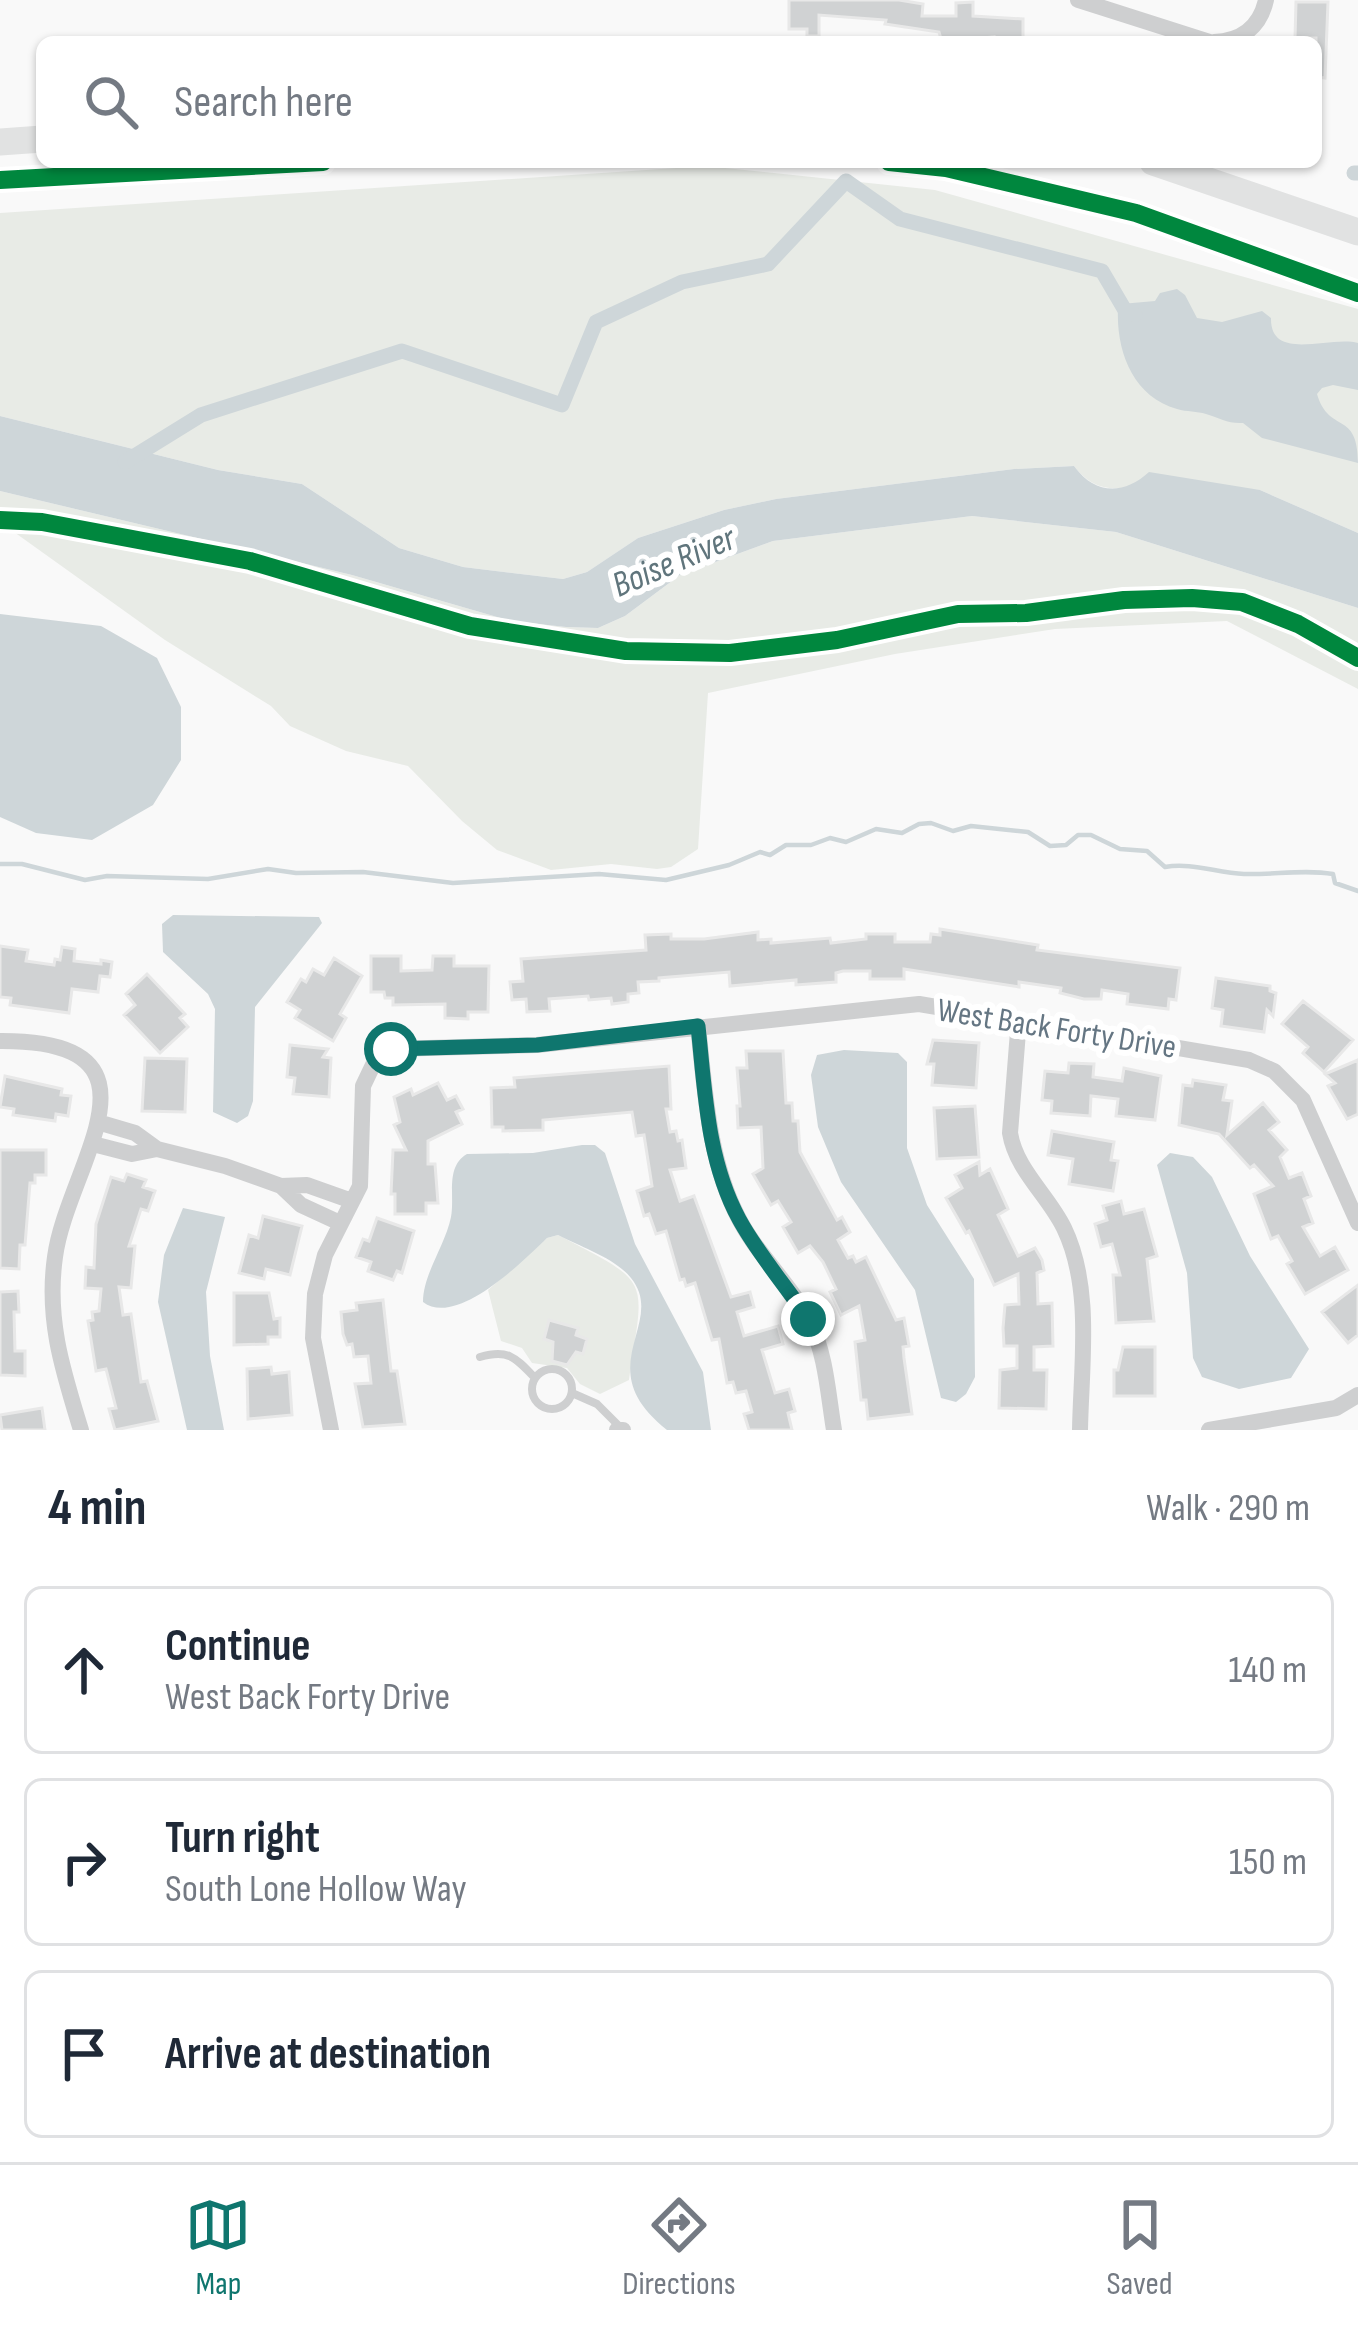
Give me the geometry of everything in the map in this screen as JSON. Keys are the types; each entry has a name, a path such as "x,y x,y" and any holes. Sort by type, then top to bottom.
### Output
{"main road":[{"path":"0,142 36,139"},
{"path":"1171,168 1358,232"}],"street":[{"path":"1078,0 1193,36"},
{"path":"1237,36 1257,23 1266,0"},
{"name":"West Back Forty Drive","path":"352,1202 359,1186 363,1086 381,1055 405,1046 485,1048 919,1004 1249,1060 1274,1071 1295,1089 1358,1223"},
{"path":"1019,1019 1010,1133 1013,1152 1064,1226 1076,1263 1081,1302 1080,1430"},
{"path":"698,1026 713,1148 723,1182 750,1238 808,1319 819,1345 834,1430"},
{"path":"0,1041 40,1041 77,1053 95,1077 101,1095 101,1123 59,1232 52,1290 57,1352 81,1430"},
{"path":"101,1123 135,1133 157,1148 281,1186 307,1185 352,1202 325,1256 315,1294 314,1338 332,1430"},
{"path":"93,1144 133,1154 157,1148"},
{"path":"281,1186 301,1205 340,1222"},
{"path":"1209,1430 1336,1408 1358,1395"}],"lane":[{"path":"480,1357 505,1351 512,1354 534,1377 532,1396 541,1406 559,1408 572,1394"},
{"path":"534,1377 546,1369 560,1370 570,1379 572,1394"},
{"path":"572,1394 597,1404 620,1429"}],"shaded area":[{"path":"676,168 725,168 935,190 1358,309 1358,533 1260,490 1108,488 1086,479 1074,466 1014,469 776,499 724,510 638,538 587,572 563,579 463,567 399,548 302,484 218,470 0,416 0,213"},
{"path":"0,491 352,575 511,621 566,627 598,628 625,616 680,575 773,541 972,516 1116,532 1358,608 1358,689 1227,621 1055,629 895,654 708,693 698,849 671,867 657,869 611,864 551,870 497,850 408,766 346,751 290,726 271,706 165,640 14,532 14,520 0,520"},
{"path":"558,1235 612,1264 635,1287 638,1320 629,1380 600,1394 580,1384 567,1368 532,1363 522,1348 501,1341 488,1290 547,1238"}],"water":[{"path":"1177,289 1197,318 1222,322 1262,311 1271,318 1280,340 1291,344 1358,343 1358,390 1333,385 1317,394 1328,414 1353,435 1358,463 1262,438 1243,423 1177,409 1149,394 1124,356 1118,309 1121,304 1155,301 1160,293"},
{"name":"Boise River","path":"0,416 218,470 302,484 399,548 463,567 563,579 587,572 638,538 776,499 1014,469 1074,466 1100,487 1120,488 1149,472 1260,490 1358,533 1358,608 1116,532 972,516 773,541 680,575 625,616 598,628 511,621 352,575 0,491"},
{"path":"0,614 101,626 157,658 181,707 181,760 153,805 92,840 36,833 0,817"},
{"path":"173,915 319,917 322,923 255,1007 253,1101 248,1116 237,1123 213,1112 215,1009 208,994 163,952 162,924"},
{"path":"844,1050 898,1053 907,1062 907,1148 927,1205 974,1279 975,1377 956,1402 941,1398 915,1290 841,1182 818,1127 811,1075 817,1055"},
{"path":"595,1145 605,1153 635,1244 703,1372 711,1430 667,1430 644,1407 633,1386 630,1366 640,1295 616,1265 558,1235 547,1238 507,1275 471,1299 437,1308 423,1302 451,1217 453,1174 460,1160 467,1154 533,1153"},
{"path":"1170,1153 1193,1157 1212,1177 1250,1256 1309,1349 1291,1378 1239,1389 1202,1377 1193,1358 1187,1273 1157,1165"},
{"path":"183,1208 225,1217 206,1292 210,1356 224,1430 187,1430 158,1302 164,1255"}],"building":[{"path":"789,0 899,0 923,4 922,16 956,16 956,3 973,2 973,16 1023,19 1023,36 940,36 939,32 885,24 886,20 819,15 819,36 807,36 807,29 789,29"},
{"path":"1296,2 1328,2 1325,78 1322,36 1295,36"},
{"path":"940,929 1038,945 1037,950 1180,968 1176,1000 1169,999 1168,1009 1127,1004 1128,994 1102,990 1101,999 1084,999 1060,993 1061,988 1019,982 1019,987 904,969 904,979 870,979 870,971 843,971 836,973 836,982 796,985 796,980 730,986 729,972 659,978 638,982 639,993 628,994 628,1002 612,1004 611,998 589,1000 588,996 549,999 550,1011 527,1012 526,999 512,1000 510,982 523,981 521,959 646,950 645,935 704,939 758,932 758,940 771,939 771,943 830,938 831,943 866,939 866,934 895,934 895,942 930,942 931,934 940,935"},
{"path":"0,946 28,950 26,961 54,965 62,947 75,949 74,961 112,962 110,977 100,976 98,992 72,989 69,1013 10,1005 11,998 0,997"},
{"path":"371,956 401,956 401,971 432,970 433,956 454,956 454,966 489,966 488,1012 468,1012 468,1019 445,1018 445,1004 393,1005 393,998 385,998 384,992 371,992"},
{"path":"334,958 362,976 340,1014 346,1018 333,1041 295,1018 300,1010 287,1002 301,979 306,982 313,969 324,975"},
{"path":"147,974 185,1014 180,1018 188,1027 160,1053 124,1015 135,1005 126,994"},
{"path":"1216,978 1270,986 1276,993 1273,1016 1267,1010 1264,1032 1221,1026 1223,1010 1212,1008"},
{"path":"1303,1001 1353,1040 1324,1072 1303,1053 1308,1047 1282,1024"},
{"path":"933,1040 979,1043 976,1088 932,1085 934,1064 927,1064"},
{"path":"290,1045 328,1049 323,1057 331,1058 329,1097 293,1094 295,1078 287,1077"},
{"path":"746,1051 783,1051 786,1103 792,1103 793,1121 798,1121 800,1152 837,1220 842,1217 850,1232 838,1240 848,1258 853,1256 856,1262 866,1257 896,1320 904,1318 912,1414 868,1419 866,1400 861,1400 855,1342 865,1340 859,1306 841,1315 830,1292 836,1289 823,1262 810,1246 798,1253 783,1227 791,1222 778,1201 771,1205 753,1174 763,1168 761,1127 738,1128 737,1068 747,1068"},
{"path":"145,1058 187,1059 185,1112 142,1111"},
{"path":"1358,1060 1358,1114 1347,1119 1328,1086 1335,1083 1325,1074"},
{"path":"1069,1063 1094,1064 1093,1077 1122,1081 1124,1068 1161,1076 1155,1120 1116,1116 1118,1099 1091,1096 1090,1116 1051,1113 1052,1101 1042,1100 1045,1071 1068,1073"},
{"path":"669,1066 671,1109 666,1109 670,1132 676,1131 678,1141 682,1140 686,1168 670,1170 680,1201 694,1196 731,1297 750,1292 754,1307 737,1312 744,1336 778,1326 783,1344 762,1350 775,1393 789,1389 795,1411 788,1413 792,1430 749,1430 744,1414 752,1412 746,1391 736,1393 733,1382 727,1383 719,1339 712,1340 695,1283 686,1286 680,1280 666,1231 656,1234 649,1214 644,1216 637,1191 652,1186 644,1135 636,1136 632,1112 543,1120 543,1130 492,1127 491,1088 515,1087 514,1078"},
{"path":"5,1076 62,1089 61,1095 71,1096 68,1116 56,1114 55,1121 13,1115 14,1109 0,1107"},
{"path":"1193,1080 1226,1085 1223,1100 1232,1101 1227,1135 1263,1103 1279,1122 1269,1130 1287,1150 1280,1157 1289,1178 1302,1173 1311,1196 1304,1199 1313,1223 1303,1227 1320,1256 1335,1247 1348,1270 1305,1294 1287,1264 1292,1261 1278,1236 1271,1239 1254,1194 1273,1186 1219,1134 1179,1125 1183,1085 1192,1086"},
{"path":"438,1083 447,1100 456,1096 463,1109 456,1112 462,1124 428,1141 428,1164 435,1164 438,1203 426,1203 426,1214 395,1214 393,1150 406,1150 394,1125 400,1122 394,1097 411,1089 413,1095"},
{"path":"975,1106 979,1157 937,1159 934,1108"},
{"path":"1052,1131 1114,1142 1111,1160 1118,1161 1113,1191 1069,1184 1073,1159 1048,1155"},
{"path":"0,1150 46,1150 46,1175 35,1175 35,1183 30,1183 19,1269 0,1268"},
{"path":"979,1162 980,1175 990,1169 1008,1209 998,1215 1018,1256 1035,1248 1042,1260 1044,1270 1037,1273 1038,1304 1052,1303 1053,1346 1034,1347 1034,1370 1047,1370 1046,1409 999,1408 1000,1370 1017,1368 1017,1346 1004,1346 1003,1328 1005,1305 1019,1304 1018,1274 994,1285 969,1231 966,1233 946,1198 962,1188 955,1175"},
{"path":"127,1174 146,1180 143,1187 155,1191 148,1211 141,1209 129,1246 135,1246 131,1288 119,1287 123,1315 131,1314 141,1382 147,1381 158,1421 115,1430 109,1409 116,1408 106,1369 96,1371 88,1321 93,1320 92,1312 99,1311 101,1289 85,1288 86,1267 94,1268 96,1224 111,1177 124,1181"},
{"path":"1121,1201 1124,1214 1144,1209 1157,1256 1147,1259 1154,1321 1116,1323 1113,1275 1120,1275 1112,1244 1101,1247 1095,1224 1107,1220 1103,1206"},
{"path":"263,1216 302,1226 290,1275 266,1269 264,1279 239,1273 249,1235 258,1238"},
{"path":"377,1218 414,1231 402,1273 397,1271 393,1280 368,1271 371,1262 356,1257 363,1239 369,1241"},
{"path":"1358,1285 1358,1335 1348,1343 1322,1312"},
{"path":"18,1291 15,1351 25,1351 25,1376 0,1375 0,1292"},
{"path":"234,1293 269,1293 274,1319 280,1318 280,1337 268,1337 268,1344 234,1345"},
{"path":"383,1300 391,1371 397,1371 405,1424 363,1427 355,1384 371,1383 368,1356 354,1357 352,1344 347,1345 343,1334 341,1312 357,1310 356,1303"},
{"path":"549,1320 578,1328 576,1335 587,1339 583,1354 576,1352 567,1365 552,1361 553,1342 544,1339"},
{"path":"1123,1347 1155,1347 1155,1396 1114,1396 1114,1370 1118,1370"},
{"path":"271,1367 272,1374 289,1372 292,1415 248,1419 247,1369"},
{"path":"42,1408 45,1430 2,1430 0,1415"}],"waterway":[{"path":"125,462 201,415 402,351 562,405 596,322 682,282 768,264 846,181 900,219 1102,271 1126,312 1135,315"},
{"path":"0,864 22,864 85,880 107,876 208,879 268,869 363,872 453,883 599,874 666,880 729,865 760,852 770,855 786,845 811,845 830,838 846,842 876,829 902,833 931,823 953,831 971,826 1028,832 1050,846 1091,835 1120,849 1147,851 1165,867 1244,874 1333,874 1335,883 1358,891"}],"cycle path":[{"path":"0,180 215,168"},
{"path":"946,168 1136,213 1358,293"},
{"path":"0,520 42,522 250,561 470,626 626,651 730,653 837,640 958,614 1026,613 1124,600 1192,598 1242,602 1298,624 1358,658"}],"route":[{"path":"391,1049 537,1045 698,1026 713,1148 723,1182 750,1238 808,1319"}]}
